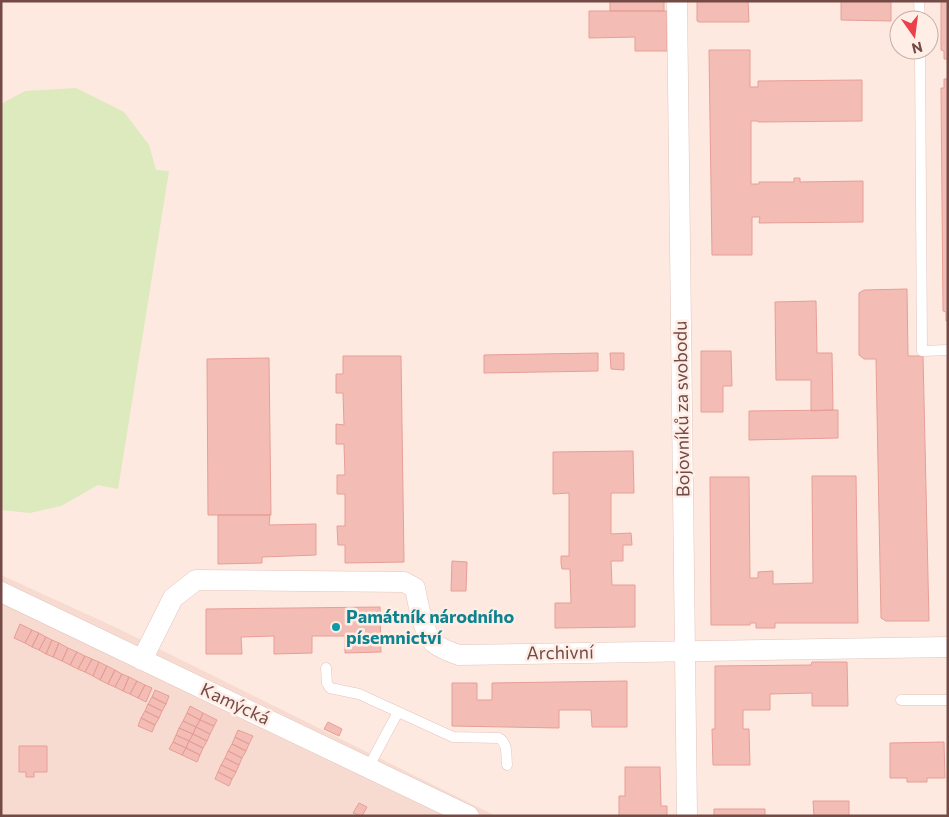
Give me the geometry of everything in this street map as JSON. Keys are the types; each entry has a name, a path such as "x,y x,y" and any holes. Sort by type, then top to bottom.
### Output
{"street":[{"name":"Bojovníků za svobodu","path":"677,1 687,816"},
{"name":"Archivní","path":"142,660 173,598 196,580 404,582 415,588 427,634 433,642 441,648 459,655 948,646"},
{"name":"Kamýcká","path":"1,592 469,816"}],"lane":[{"path":"920,60 922,351 948,350"},
{"path":"326,668 327,683 330,688 359,694 453,737 499,738 505,745 506,765"},
{"path":"901,700 948,700"},
{"path":"368,768 398,712"}],"shaded area":[{"path":"1,575 117,628 496,816 1,816"}],"green space":[{"path":"76,88 124,112 149,145 156,170 169,171 118,489 98,485 61,506 30,513 1,510 1,104 25,91"}],"building":[{"path":"610,1 664,1 664,11 610,11"},
{"path":"697,1 748,1 749,22 699,22 697,21"},
{"path":"841,1 891,1 889,21 841,20"},
{"path":"941,1 948,1 948,59 944,59 944,51 941,50"},
{"path":"589,11 667,11 667,51 635,51 635,37 589,38"},
{"path":"709,50 750,50 750,87 758,87 758,81 862,80 862,121 751,121 751,184 759,184 759,182 794,182 794,178 800,178 800,182 863,181 863,222 759,223 760,217 752,217 752,255 712,255"},
{"path":"944,79 948,79 948,321 946,321 946,312 943,311 941,88 944,88"},
{"path":"907,289 908,356 923,356 929,621 886,621 881,618 876,359 864,359 859,355 859,293 864,290"},
{"path":"816,301 817,353 832,353 833,410 811,411 811,380 776,380 775,302"},
{"path":"701,351 731,351 732,386 723,386 723,412 701,412"},
{"path":"598,353 598,371 484,373 484,355"},
{"path":"610,353 624,353 624,370 611,369"},
{"path":"343,356 401,356 404,562 345,563 345,545 338,545 337,526 345,526 345,494 337,494 337,475 345,475 344,444 336,444 336,424 344,425 343,393 336,393 336,374 343,374"},
{"path":"269,358 271,515 208,515 207,359"},
{"path":"838,410 838,438 749,440 749,411"},
{"path":"633,451 634,493 611,493 611,534 631,533 632,545 623,545 623,561 611,561 612,585 635,585 635,627 555,628 555,603 571,603 570,569 562,569 561,563 561,556 569,556 569,493 553,494 553,452"},
{"path":"812,476 856,476 858,623 775,623 775,628 756,628 756,623 750,623 750,625 711,625 710,477 749,477 750,578 758,578 758,572 773,571 773,584 813,583"},
{"path":"218,515 270,515 269,525 316,524 316,555 262,557 262,563 218,564"},
{"path":"452,561 467,562 466,591 451,591"},
{"path":"380,607 381,652 345,653 345,636 312,636 312,653 274,654 274,636 241,637 242,654 206,654 206,609"},
{"path":"20,624 32,630 25,643 14,638"},
{"path":"32,630 39,633 32,647 25,643"},
{"path":"39,633 46,637 39,650 32,647"},
{"path":"46,637 52,640 46,654 39,650"},
{"path":"52,640 59,643 53,657 46,654"},
{"path":"59,643 68,648 62,661 53,657"},
{"path":"68,648 77,652 70,665 62,661"},
{"path":"77,652 85,656 78,669 70,665"},
{"path":"85,656 92,659 85,672 78,669"},
{"path":"92,659 99,662 93,676 85,672"},
{"path":"99,662 107,666 100,680 93,676"},
{"path":"812,662 847,662 848,706 812,706 812,693 770,694 770,710 743,710 743,729 749,729 750,765 713,765 712,729 715,729 715,666 811,665"},
{"path":"107,666 115,670 108,684 100,680"},
{"path":"115,670 122,674 115,687 108,684"},
{"path":"122,674 129,677 123,691 115,687"},
{"path":"129,677 137,681 130,694 123,691"},
{"path":"137,681 145,685 138,698 130,694"},
{"path":"627,681 627,727 592,727 591,710 559,710 559,728 452,726 452,683 477,683 477,700 492,700 492,683"},
{"path":"145,685 152,688 146,702 138,698"},
{"path":"155,690 169,696 166,704 152,697"},
{"path":"152,697 166,704 162,711 148,704"},
{"path":"148,704 162,711 159,718 145,711"},
{"path":"190,706 203,713 200,720 187,713"},
{"path":"145,711 159,718 155,725 141,718"},
{"path":"187,713 200,720 196,727 183,721"},
{"path":"203,713 217,720 214,726 200,720"},
{"path":"141,718 155,725 152,732 138,726"},
{"path":"200,720 214,726 210,734 196,727"},
{"path":"183,721 196,727 193,734 179,728"},
{"path":"328,722 342,729 339,736 324,729"},
{"path":"196,727 210,734 207,741 193,734"},
{"path":"179,728 193,734 189,741 176,735"},
{"path":"238,730 253,736 249,744 235,737"},
{"path":"193,734 207,741 203,748 189,741"},
{"path":"176,735 189,741 186,748 173,742"},
{"path":"235,737 249,744 246,751 232,744"},
{"path":"189,741 203,748 200,755 186,748"},
{"path":"173,742 186,748 182,755 169,749"},
{"path":"944,742 945,778 927,778 927,782 907,782 907,778 890,778 890,743"},
{"path":"232,744 246,751 242,758 228,751"},
{"path":"19,746 47,746 47,772 34,772 34,777 26,777 26,772 19,772"},
{"path":"186,748 200,755 197,762 182,755"},
{"path":"228,751 242,758 239,765 225,758"},
{"path":"225,758 239,765 236,772 221,765"},
{"path":"221,765 236,772 232,779 218,772"},
{"path":"625,767 660,767 661,806 667,806 667,816 619,816 619,796 625,796"},
{"path":"218,772 232,779 229,786 215,779"},
{"path":"813,801 849,801 849,816 814,816"},
{"path":"359,803 367,807 362,816 353,813"},
{"path":"714,809 765,809 765,816 714,816"}],"place":[{"name":"Památník národního písemnictví","path":"336,627"}]}
